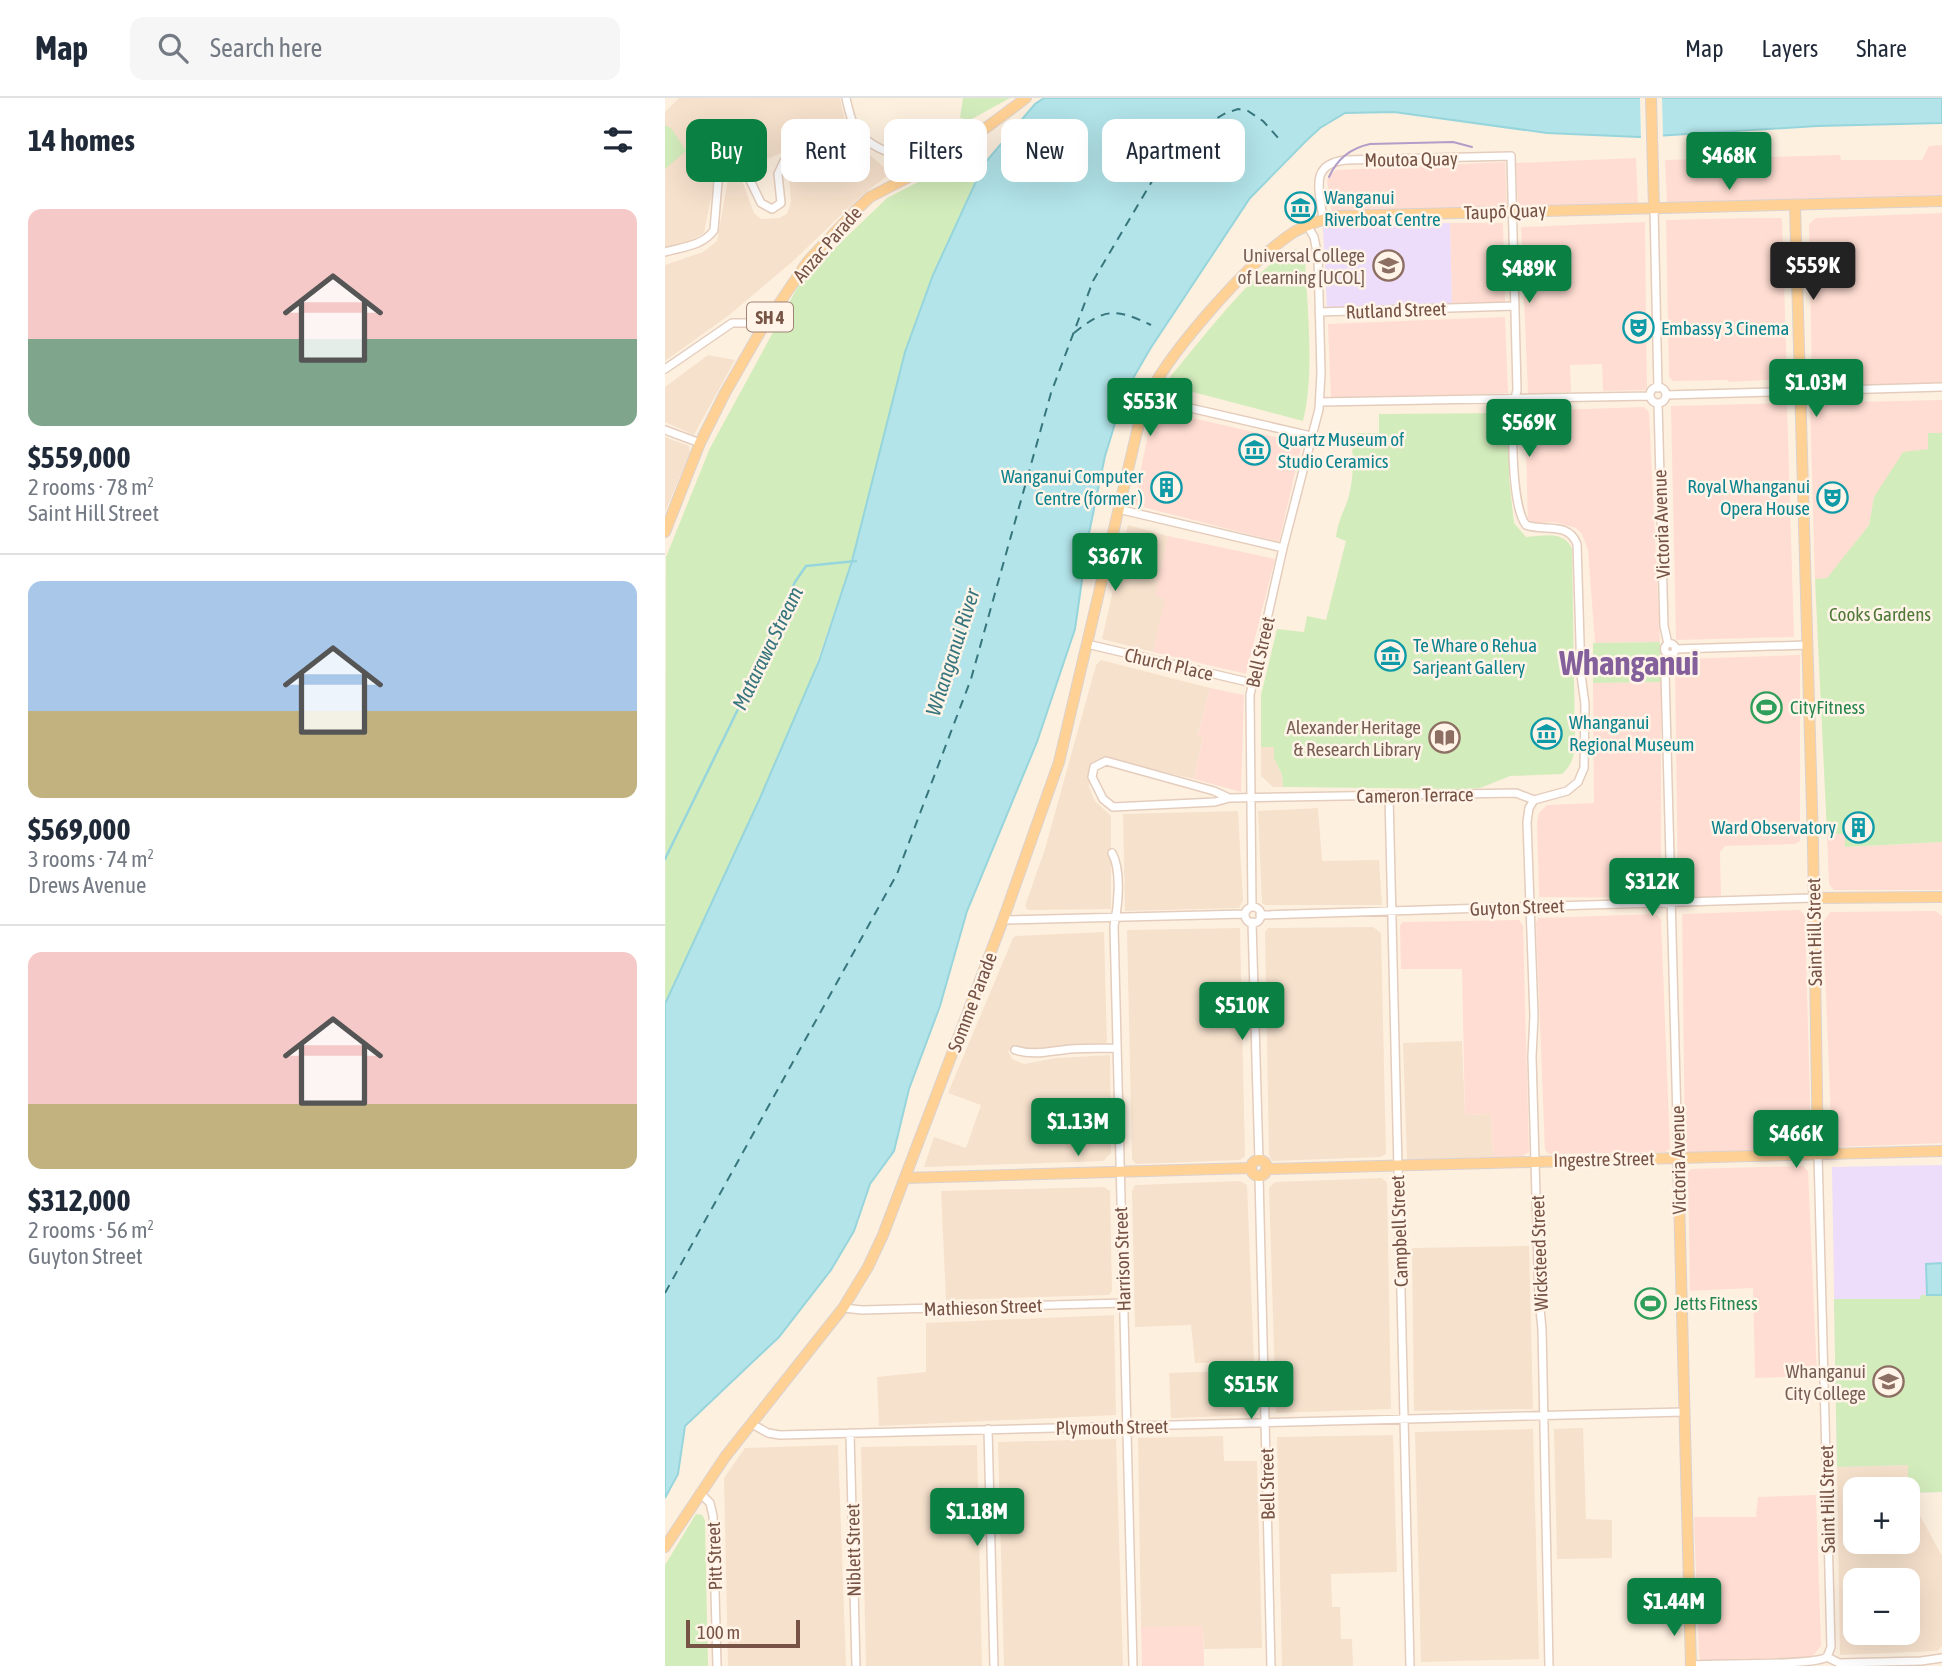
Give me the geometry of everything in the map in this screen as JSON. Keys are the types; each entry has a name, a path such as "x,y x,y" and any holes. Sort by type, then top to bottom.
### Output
{"main road":[{"name":"Anzac Parade","path":"987,127 1026,98"},
{"path":"1651,98 1654,208"},
{"name":"Anzac Parade","path":"665,532 700,443 760,332 808,261 853,212 870,197 899,182"},
{"name":"Taupō Quay","path":"1147,398 1180,349 1233,286 1272,249 1307,225 1323,219 1339,216 1942,201"},
{"name":"Saint Hill Street","path":"1795,206 1814,898 1818,1154"},
{"name":"Somme Parade","path":"665,1547 700,1493 843,1308 876,1251 1003,920 1059,762 1136,429 1147,398"},
{"name":"Guyton Street","path":"1814,898 1942,897"},
{"name":"Ingestre Street","path":"905,1178 1942,1152"},
{"name":"Victoria Avenue","path":"1678,1157 1691,1666"},
{"path":"1682,1666 1691,1666"}],"street":[{"path":"846,98 852,119"},
{"path":"665,252 700,242 714,230 720,157 726,147 736,150 761,203 772,209 781,203 778,174 781,168"},
{"name":"Moutoa Quay","path":"1323,219 1319,176 1322,169 1332,162 1346,160 1511,156 1512,211"},
{"path":"1654,208 1658,387"},
{"path":"1512,211 1517,390 1515,397"},
{"name":"Bell Street","path":"1252,907 1249,710 1252,683 1320,402 1318,251 1307,225"},
{"name":"Rutland Street","path":"1319,312 1515,306"},
{"path":"665,369 732,323 747,323 760,332"},
{"path":"1650,396 1658,404 1664,401 1664,390 1658,387"},
{"path":"1650,396 1652,390 1658,387"},
{"path":"1666,396 1942,387"},
{"path":"1320,402 1650,396"},
{"name":"Cameron Terrace","path":"1229,798 1516,793 1534,800 1567,791 1576,785 1586,757 1578,551 1575,538 1567,531 1526,525 1519,514 1516,496 1515,397"},
{"path":"1147,398 1311,436"},
{"name":"Victoria Avenue","path":"1658,404 1664,626 1668,644"},
{"path":"665,430 700,443"},
{"path":"1118,509 1283,548"},
{"name":"Church Place","path":"1087,644 1252,683"},
{"path":"1668,644 1673,644 1675,649 1673,654 1668,655 1664,649 1668,644"},
{"path":"1675,649 1807,645"},
{"name":"Victoria Avenue","path":"1668,655 1665,672 1678,1157"},
{"path":"1102,762 1116,762 1131,769 1215,791 1229,798 1215,802 1117,808 1103,799 1091,778 1094,767 1102,762"},
{"name":"Campbell Street","path":"1389,796 1410,1666"},
{"name":"Wicksteed Street","path":"1534,800 1527,813 1549,1666"},
{"name":"Harrison Street","path":"1112,853 1117,864 1117,1048 1133,1666"},
{"name":"Guyton Street","path":"1260,915 1814,898"},
{"path":"1252,907 1257,908 1260,915 1257,921 1252,922 1246,919 1245,914 1248,908 1252,907"},
{"path":"1003,920 1245,914"},
{"name":"Bell Street","path":"1252,922 1271,1666"},
{"path":"1015,1050 1028,1054 1043,1054 1072,1049 1117,1048"},
{"name":"Saint Hill Street","path":"1818,1154 1831,1647 1827,1657"},
{"name":"Mathieson Street","path":"843,1308 875,1310 1124,1303"},
{"name":"Plymouth Street","path":"752,1424 768,1433 779,1435 1684,1412"},
{"path":"988,1429 994,1666"},
{"name":"Niblett Street","path":"850,1433 856,1666"},
{"name":"Pitt Street","path":"700,1493 710,1503 713,1516 717,1666"},
{"path":"1691,1666 1820,1661 1827,1657 1839,1662 1921,1661 1942,1658"}],"shaded area":[{"path":"679,98 840,98 845,119 781,119 781,153 767,159 767,119 686,119 686,182 714,182 704,233 665,250 665,112"},
{"path":"1942,145 1942,195 1667,205 1665,160 1840,155 1841,160 1922,160 1929,146"},
{"path":"870,155 884,167 884,178 861,196 792,262 728,316 665,361 665,265 703,252 717,241 728,182 743,182 754,213 761,219 779,218 787,214 791,201 790,182 870,182"},
{"path":"1636,158 1638,204 1518,208 1516,163"},
{"path":"1505,162 1507,210 1332,214 1327,181 1329,175 1336,170"},
{"path":"1942,213 1942,384 1823,387 1815,384 1812,379 1809,224 1816,218"},
{"path":"1782,218 1787,379 1673,381 1669,377 1666,220"},
{"path":"1645,222 1647,390 1603,391 1602,364 1570,365 1571,392 1528,394 1521,227"},
{"path":"1450,223 1503,223 1505,302 1452,306"},
{"name":"Universal College of Learning [UCOL]","path":"1450,223 1452,306 1327,309 1323,227"},
{"path":"1505,317 1508,393 1331,400 1328,324"},
{"path":"708,355 735,360 694,435 665,422 665,387"},
{"path":"1942,400 1942,433 1929,434 1928,449 1874,497 1869,525 1827,579 1815,579 1810,405"},
{"path":"1785,403 1794,637 1676,640 1671,406"},
{"path":"1644,407 1649,412 1660,642 1595,643 1588,550 1582,534 1576,528 1554,522 1528,524 1525,411"},
{"path":"1153,409 1302,443 1279,542 1135,505"},
{"path":"665,437 689,446 690,452 665,513"},
{"path":"1128,525 1168,536 1156,595 1166,599 1153,652 1102,639"},
{"path":"1168,536 1275,559 1246,674 1153,652 1165,599 1155,595"},
{"path":"1800,655 1800,841 1795,844 1725,846 1720,852 1721,897 1681,898 1678,894 1675,664 1680,659"},
{"path":"1101,660 1210,688 1198,735 1203,736 1194,779 1115,761 1099,761 1089,776 1089,787 1095,801 1111,816 1111,909 1028,910 1025,906 1045,849 1096,665"},
{"path":"1661,682 1661,894 1657,898 1539,897 1539,813 1547,805 1594,803 1593,683"},
{"path":"1210,688 1244,695 1241,792 1194,779 1203,737 1198,736"},
{"path":"1261,747 1274,747 1274,758 1282,775 1283,787 1273,787 1261,776"},
{"path":"1318,808 1322,861 1379,860 1382,905 1262,903 1258,811"},
{"path":"1238,811 1243,901 1239,908 1125,911 1123,814"},
{"path":"1827,834 1845,834 1846,847 1942,842 1942,890 1834,890 1829,884"},
{"path":"1800,910 1805,916 1811,1142 1806,1150 1689,1154 1685,1148 1682,914"},
{"path":"1936,911 1942,916 1942,1143 1836,1147 1832,1145 1823,922 1830,912"},
{"path":"1656,914 1661,919 1670,1149 1665,1152 1549,1154 1545,1150 1536,922 1539,918"},
{"path":"1519,920 1523,926 1529,1152 1523,1156 1493,1157 1491,1114 1465,1115 1462,969 1401,969 1400,925 1403,922"},
{"path":"1373,927 1381,933 1386,1154 1380,1157 1272,1161 1269,1155 1265,932 1268,928"},
{"path":"1240,928 1245,1156 1240,1160 1136,1164 1132,1159 1127,930"},
{"path":"1104,932 1107,1043 1034,1053 1016,1046 1008,1051 1012,1059 1024,1064 1056,1058 1110,1055 1111,1153 1103,1161 924,1167 934,1137 966,1148 981,1105 948,1093 1013,938"},
{"path":"1462,1041 1465,1115 1491,1114 1493,1157 1407,1160 1403,1043"},
{"name":"Whanganui City College","path":"1942,1165 1942,1492 1920,1493 1920,1477 1908,1477 1908,1465 1837,1467 1832,1167"},
{"path":"1803,1166 1808,1171 1817,1376 1755,1378 1753,1288 1690,1291 1688,1172 1691,1169"},
{"path":"1382,1178 1387,1183 1391,1409 1276,1413 1269,1188 1275,1182"},
{"path":"1240,1181 1247,1185 1254,1362 1195,1363 1191,1325 1135,1327 1132,1191 1135,1185"},
{"path":"1104,1187 1110,1191 1112,1291 1109,1295 946,1300 941,1191"},
{"path":"1529,1246 1533,1409 1414,1411 1412,1248"},
{"path":"1114,1315 1116,1415 879,1426 877,1377 926,1372 926,1323"},
{"path":"1254,1370 1256,1415 1171,1418 1169,1373"},
{"path":"1583,1428 1586,1519 1612,1520 1612,1558 1557,1559 1554,1429"},
{"path":"1533,1429 1539,1659 1421,1662 1415,1432"},
{"path":"1393,1435 1397,1572 1331,1574 1332,1607 1340,1607 1341,1639 1352,1639 1353,1666 1282,1666 1277,1437"},
{"path":"1223,1436 1224,1461 1257,1461 1262,1648 1204,1649 1203,1627 1141,1627 1138,1438"},
{"path":"1116,1439 1123,1666 1004,1666 998,1442"},
{"path":"838,1445 846,1666 728,1666 724,1478 745,1448"},
{"path":"977,1445 982,1666 866,1666 861,1447"},
{"path":"1909,1465 1909,1477 1843,1477 1843,1554 1920,1554 1920,1515 1942,1556 1942,1646 1937,1651 1840,1655 1837,1467"},
{"path":"1816,1495 1821,1646 1812,1657 1701,1661 1694,1517 1756,1517 1758,1497"},
{"path":"1203,1626 1204,1666 1142,1666 1141,1627"}],"green space":[{"path":"963,98 1010,98 972,119 960,118"},
{"path":"665,125 671,128 686,151 665,169"},
{"path":"918,182 975,182 902,363 852,561 795,726 665,1033 666,557 710,448 801,281 887,198"},
{"path":"1296,249 1305,257 1308,318 1309,383 1303,421 1170,386 1170,377 1230,305 1266,268"},
{"path":"1509,413 1509,478 1514,523 1526,537 1559,537 1572,549 1575,744 1570,764 1562,774 1510,776 1480,788 1283,787 1282,775 1274,758 1274,747 1261,747 1261,695 1277,629 1304,632 1307,616 1326,620 1346,541 1336,537 1352,480 1351,437 1358,433 1379,433 1379,414"},
{"name":"Cooks Gardens","path":"1928,433 1942,433 1942,842 1845,847 1845,834 1827,834 1815,579 1827,578 1869,525 1874,497 1903,452 1928,449"},
{"path":"1660,642 1661,682 1593,683 1593,643"},
{"path":"1921,1295 1942,1295 1942,1492 1920,1493 1920,1477 1908,1477 1908,1465 1837,1467 1834,1299 1920,1299"},
{"path":"696,1514 702,1515 705,1520 708,1666 665,1666 665,1565"}],"water":[{"name":"Whanganui River","path":"1044,98 1942,98 1942,123 1817,126 1639,137 1547,133 1394,112 1345,113 1320,128 1250,198 1150,349 1124,394 1105,456 1088,538 1075,629 1037,742 967,911 940,1006 909,1089 894,1151 870,1184 854,1231 831,1270 779,1337 685,1426 678,1474 665,1498 665,1004 760,798 819,661 852,561 905,352 933,275 976,182 987,182 987,160 1001,144 1001,182 1088,182 1088,119 1022,119"},
{"path":"1942,1263 1942,1295 1927,1295 1926,1264"}],"pier":[{"path":"1640,98 1662,98 1663,138 1641,140"}],"waterway":[{"name":"Matarawa Stream","path":"665,859 742,701 795,582 806,566 856,561"}],"ferry route":[{"path":"665,1293 897,874 971,679 1051,393 1093,281 1158,171 1201,128 1238,109 1248,111 1263,121 1280,140"},
{"path":"1074,333 1094,319 1111,313 1119,313 1151,325"}],"tram line":[{"path":"1329,177 1345,155 1370,144 1453,142 1472,147"}],"place":[{"name":"Wanganui Riverboat Centre","path":"1301,208"},
{"name":"Universal College of Learning [UCOL]","path":"1388,266"},
{"name":"Embassy 3 Cinema","path":"1638,328"},
{"name":"Quartz Museum of Studio Ceramics","path":"1255,450"},
{"name":"Wanganui Computer Centre (former )","path":"1166,487"},
{"name":"Royal Whanganui Opera House","path":"1833,497"},
{"name":"Te Whare o Rehua Sarjeant Gallery","path":"1390,656"},
{"name":"CityFitness","path":"1767,707"},
{"name":"Whanganui Regional Museum","path":"1546,733"},
{"name":"Alexander Heritage & Research Library","path":"1444,738"},
{"name":"Ward Observatory","path":"1859,827"},
{"name":"Jetts Fitness","path":"1651,1303"},
{"name":"Whanganui City College","path":"1889,1382"}],"district":[{"name":"Whanganui","path":"1629,663"}]}
